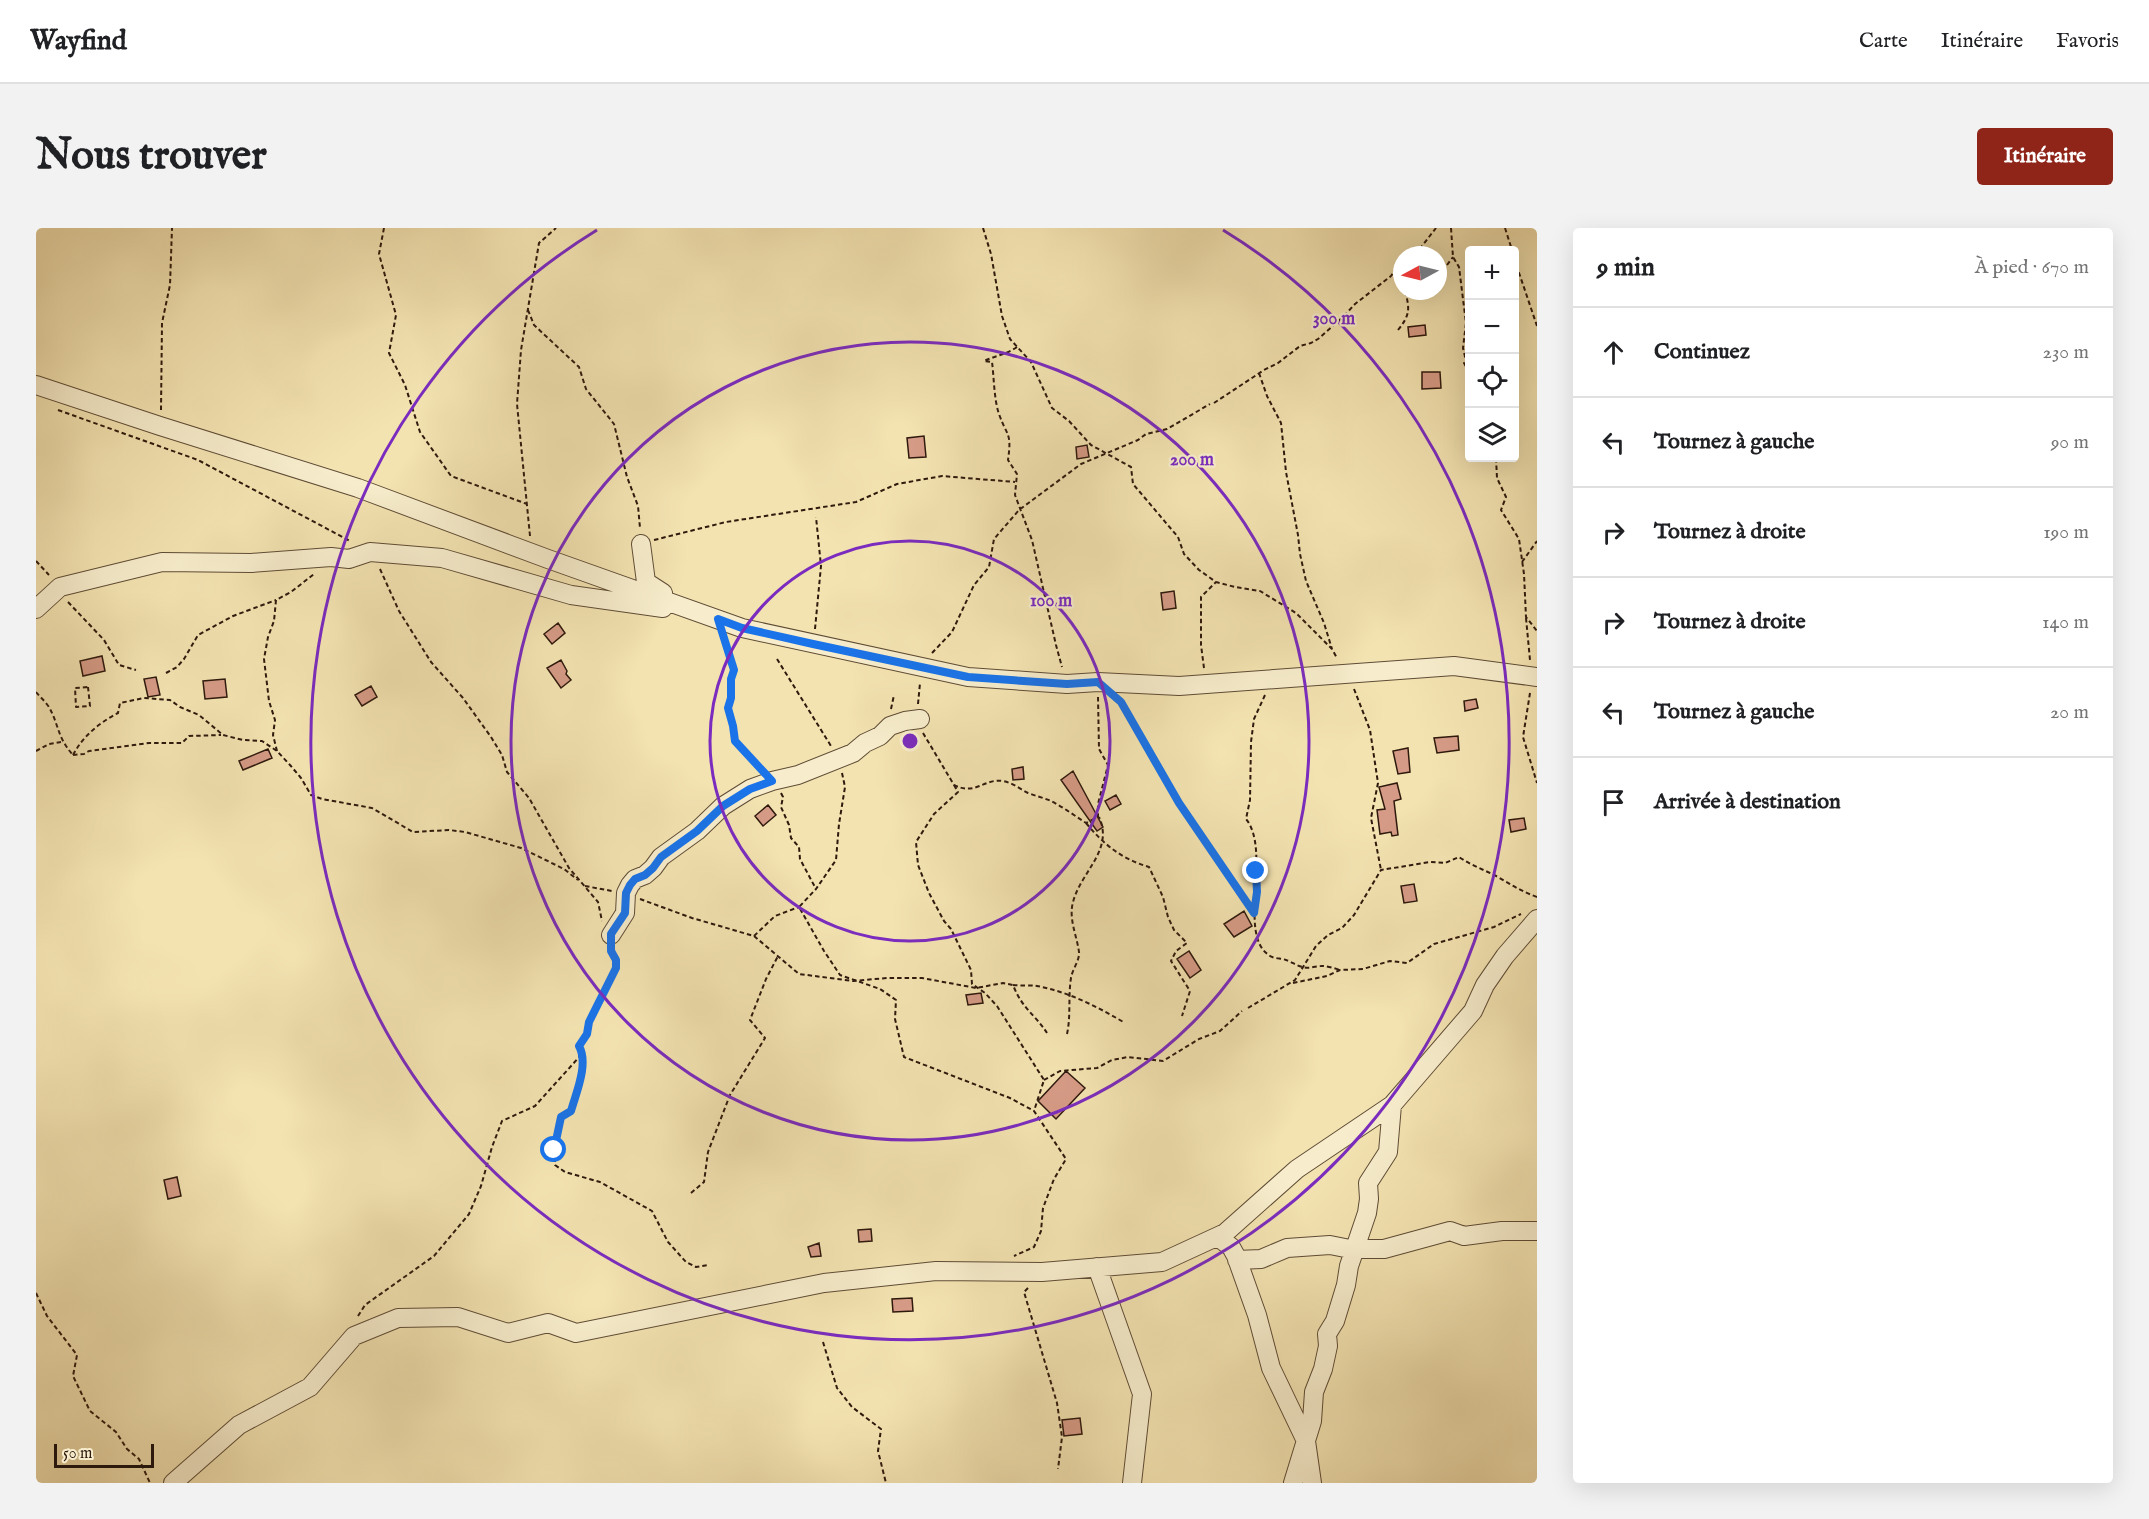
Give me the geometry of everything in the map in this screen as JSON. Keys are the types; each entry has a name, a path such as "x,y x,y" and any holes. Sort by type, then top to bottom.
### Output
{"street":[{"path":"36,385 358,488 742,628 968,677 1067,684 1098,682 1179,686 1454,666 1535,677"},
{"path":"641,544 646,582 691,609"},
{"path":"36,609 60,587 162,562 251,562 331,557 349,559 370,552 442,558 571,595 673,609 691,609"},
{"path":"611,934 625,913 626,893 635,879 645,875 661,857 697,831 723,806 744,793 772,781 798,776 853,753 865,743 880,736 890,726 920,719"},
{"path":"173,1483 239,1425 310,1388 354,1336 398,1318 458,1317 508,1333 548,1323 576,1334 824,1283 936,1271 1041,1272 1162,1262 1225,1233 1297,1169 1392,1105 1473,1011 1492,976 1532,915"},
{"path":"1293,1483 1312,1421 1314,1392 1323,1369 1328,1346 1327,1334 1335,1321 1344,1294 1355,1248 1367,1213 1368,1183 1388,1152 1392,1105"},
{"path":"1237,1260 1261,1259 1287,1248 1330,1245 1384,1248 1450,1231 1464,1236 1502,1231 1537,1231"},
{"path":"1218,1237 1231,1247 1237,1260 1257,1315 1271,1368 1306,1441 1312,1483"},
{"path":"1097,1267 1142,1394 1132,1483"}],"path":[{"path":"160,426 162,323 170,285 172,228"},
{"path":"384,228 380,254 396,315 389,354 405,385 420,432 451,476 527,504"},
{"path":"532,553 517,404 521,350 539,243 556,228"},
{"path":"983,228 992,254 1002,316 1010,339 1031,362 1052,408 1069,421 1091,445 1131,467 1133,484 1178,537 1184,554 1199,570 1216,582 1260,591 1296,613 1332,650 1348,674 1370,730 1378,783 1371,818 1381,870 1354,915 1342,928 1328,935 1316,946 1296,980 1248,1008"},
{"path":"1422,246 1436,228"},
{"path":"1450,228 1453,257 1459,267 1466,323 1463,348 1465,356"},
{"path":"1505,228 1511,246"},
{"path":"1447,265 1453,257"},
{"path":"1519,270 1537,326"},
{"path":"1214,403 1278,363 1300,346 1318,339 1343,318 1355,304 1393,273"},
{"path":"1398,330 1408,318 1407,300"},
{"path":"528,310 534,325 579,367 586,389 614,424 627,477 638,506 641,544 726,522 856,502 897,484 942,476 1015,482"},
{"path":"1018,347 984,361 992,362 998,414 1007,429 1011,442 1008,460 1017,474 1015,495 1032,540 1067,684"},
{"path":"1259,373 1267,396 1281,423 1286,472 1306,581 1324,623 1332,650"},
{"path":"1044,1080 997,1006 985,993 972,984 971,970 951,929 929,894 918,865 916,842 923,827 958,792 923,732 918,690 930,655 952,632 974,585 988,567 994,539 1019,510 1081,464 1138,440 1146,434 1167,429 1210,404"},
{"path":"53,408 198,460 370,552 387,581 399,610 431,662 463,698 491,737 502,755 507,772 529,798 565,861 598,902 602,921 611,934 611,951 616,960 616,968 589,1022 587,1034 579,1046 583,1053 582,1071 571,1111 561,1117 557,1129 554,1150 555,1165 565,1172 600,1182 652,1211 668,1242 686,1262 696,1267 708,1265"},
{"path":"1496,462 1497,478 1506,497 1501,510 1519,539 1522,562 1526,616 1535,677 1523,737 1537,783"},
{"path":"813,644 821,566 816,517"},
{"path":"1522,562 1537,541"},
{"path":"166,673 177,667 184,659 198,635 233,616 276,600 313,576 331,557"},
{"path":"36,561 60,587 70,606 104,640 119,665 136,670"},
{"path":"1206,684 1201,645 1201,597 1216,582"},
{"path":"276,600 274,621 264,659 269,700 275,720 273,735 277,751"},
{"path":"1526,616 1537,631"},
{"path":"718,619 734,670 728,708 735,741 772,781 783,797 781,807 792,838 799,847 800,859 816,889"},
{"path":"754,936 775,916 799,907 816,889 836,860 845,787 840,759 777,659"},
{"path":"1285,678 1266,692 1254,719 1251,742 1250,800 1246,819 1252,826 1256,839 1257,892 1254,913 1258,945 1269,956 1305,968 1323,966 1340,970 1363,969 1390,962 1407,963 1434,944 1532,915"},
{"path":"1098,682 1121,702 1179,803 1254,913"},
{"path":"1067,1034 1071,977 1080,954 1072,920 1072,907 1087,872 1099,854 1102,842 1103,827 1098,817 1098,804 1108,765 1099,748 1098,682"},
{"path":"88,687 90,706 76,707 75,688 88,687"},
{"path":"36,692 48,705 61,742 73,755"},
{"path":"73,755 92,730 118,713 120,703 144,698 170,700 199,715 223,735"},
{"path":"73,755 165,741 182,743 189,736 223,735 243,740 262,741 277,751 302,778 311,795 322,800 372,808 413,832 449,830 465,832 521,848 564,868 585,886 626,893 692,918 754,936 799,974 853,981 922,978 976,988 1003,983 1035,985 1105,1011 1125,1023"},
{"path":"36,751 49,744 61,742"},
{"path":"954,785 962,789 975,789 986,783 1000,781 1014,784 1026,792 1051,801 1086,823 1102,842 1124,858 1149,867 1163,897 1174,930 1187,943 1176,951 1171,961 1190,991 1182,1016"},
{"path":"1086,823 1098,817"},
{"path":"1381,870 1430,862 1445,862 1459,857 1524,893 1537,897"},
{"path":"799,907 840,975 880,989 896,1000 895,1019 904,1057 1010,1098 1034,1111 1066,1159 1054,1179 1043,1208 1041,1231 1034,1247 1012,1256"},
{"path":"692,1193 704,1182 708,1152 730,1095 765,1038 750,1020 778,956"},
{"path":"1289,984 1327,976 1340,970"},
{"path":"1013,985 1023,1007 1042,1024 1047,1033"},
{"path":"1034,1111 1044,1080 1060,1071 1097,1068 1112,1060 1128,1057 1163,1061 1199,1039 1220,1031 1242,1011"},
{"path":"354,1336 355,1320 365,1305 434,1256 469,1214 481,1186 502,1121 535,1106 583,1053"},
{"path":"1041,1272 1024,1292 1057,1403 1062,1437 1058,1469"},
{"path":"36,1293 47,1316 77,1355 74,1376 90,1411 116,1432 127,1449 139,1459 150,1483"},
{"path":"823,1342 837,1388 852,1407 880,1429 878,1451 886,1483"}],"building":[{"path":"1425,325 1426,335 1409,337 1408,327"},
{"path":"1422,372 1440,372 1441,388 1422,389"},
{"path":"924,436 926,457 909,458 907,438"},
{"path":"1087,445 1089,457 1077,459 1076,447"},
{"path":"1174,591 1176,608 1163,610 1161,593"},
{"path":"558,623 565,633 552,644 544,634"},
{"path":"102,656 105,671 83,676 80,661"},
{"path":"561,660 571,680 561,688 547,668"},
{"path":"156,677 160,695 148,697 144,679"},
{"path":"225,679 227,697 205,699 203,681"},
{"path":"371,686 377,697 362,706 355,695"},
{"path":"1476,699 1478,708 1465,711 1464,701"},
{"path":"1458,736 1459,750 1437,753 1434,738"},
{"path":"1408,748 1410,772 1398,774 1393,751"},
{"path":"268,749 272,758 243,770 239,761"},
{"path":"1023,767 1024,779 1013,780 1012,769"},
{"path":"1073,771 1103,827 1097,831 1061,780"},
{"path":"1397,783 1401,799 1394,801 1398,835 1392,836 1391,832 1380,834 1377,810 1385,809 1379,787"},
{"path":"1116,795 1121,804 1110,810 1105,801"},
{"path":"768,805 776,815 763,826 755,816"},
{"path":"1524,818 1526,829 1511,832 1509,820"},
{"path":"1414,884 1417,901 1404,903 1401,886"},
{"path":"1244,911 1252,926 1234,937 1224,924"},
{"path":"1189,951 1201,970 1190,978 1177,959"},
{"path":"981,993 983,1003 968,1005 966,995"},
{"path":"1066,1071 1085,1088 1056,1119 1038,1101"},
{"path":"177,1177 181,1196 168,1199 164,1180"},
{"path":"871,1229 872,1241 859,1242 858,1230"},
{"path":"819,1243 821,1256 811,1257 808,1247"},
{"path":"912,1298 913,1311 893,1312 892,1299"},
{"path":"1080,1418 1082,1434 1064,1436 1062,1420"}],"route":[{"path":"554,1150 561,1117 571,1111 582,1071 583,1053 579,1046 587,1034 589,1022 616,968 616,960 611,951 611,934 625,913 626,893 630,885 635,879 645,875 653,868 661,857 697,831 723,806 750,789 772,781 735,741 728,708 734,670 718,619 742,628 968,677 1067,684 1098,682 1121,702 1179,803 1254,913 1257,892 1256,871"}]}
